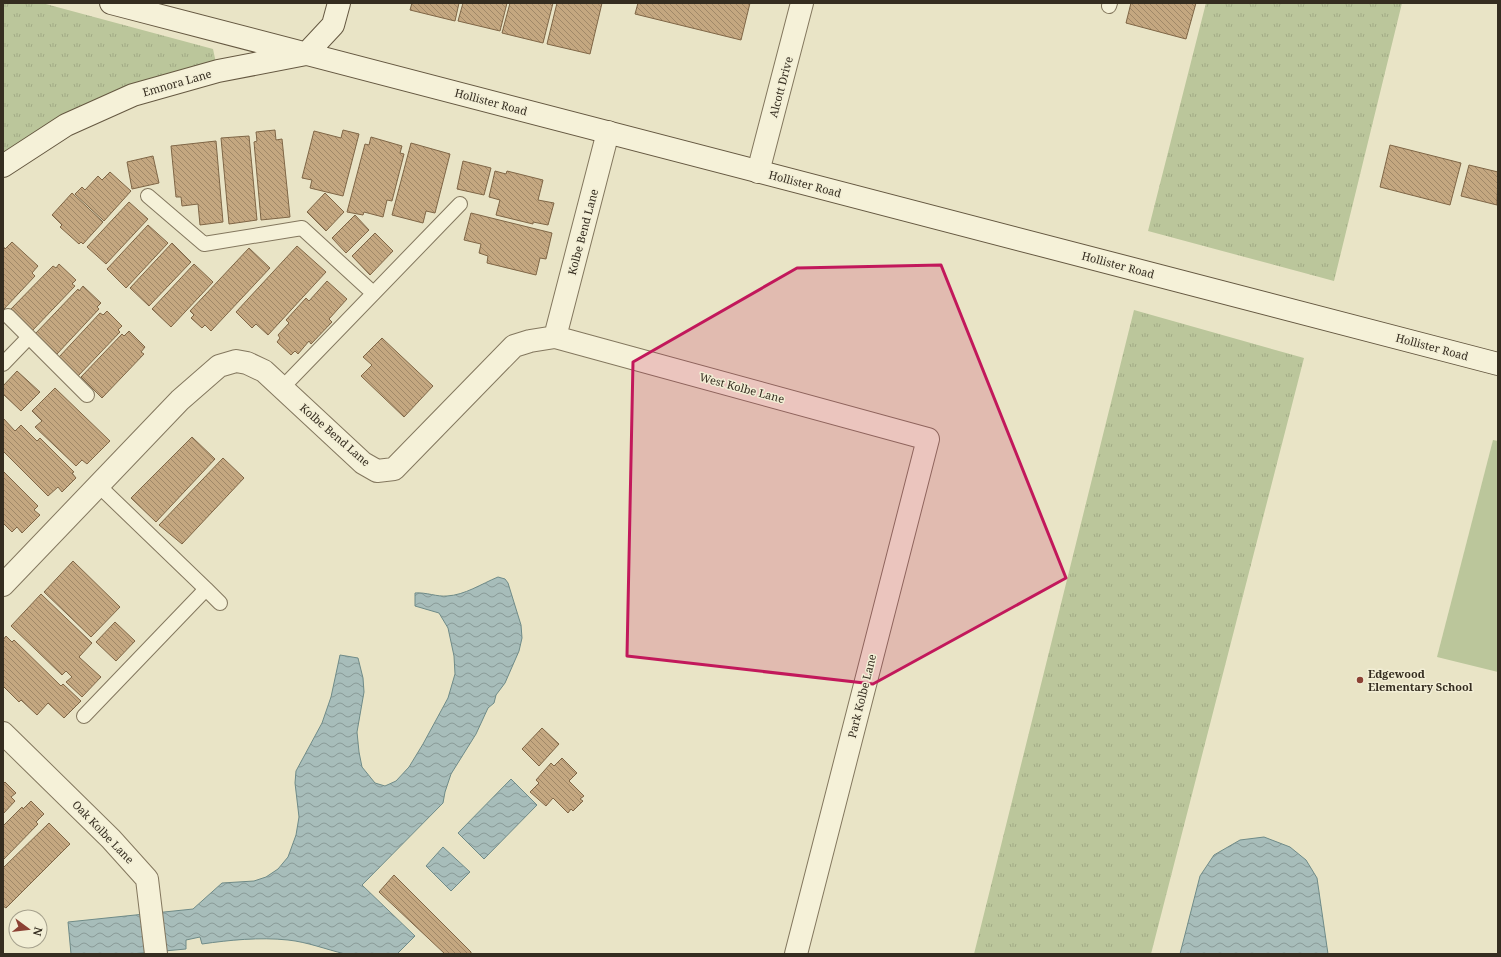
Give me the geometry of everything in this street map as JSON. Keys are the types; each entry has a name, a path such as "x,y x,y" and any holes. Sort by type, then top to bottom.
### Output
{"street":[{"name":"Hollister Road","path":"111,3 1498,364"},
{"path":"306,54 334,25 339,3"},
{"name":"Alcott Drive","path":"758,172 802,3"},
{"name":"Emnora Lane","path":"3,166 66,125 133,95 218,71 306,54"},
{"name":"Kolbe Bend Lane","path":"3,585 180,400 218,366 236,361 247,363 264,371 363,463 377,471 394,469 514,346 530,341 555,338 600,168 608,132"},
{"name":"West Kolbe Lane","path":"555,338 928,439"},
{"name":"Park Kolbe Lane","path":"796,954 928,439"},
{"name":"Oak Kolbe Lane","path":"3,733 111,839 147,879 150,892 156,954"}],"lane":[{"path":"148,196 204,244 302,228 373,293"},
{"path":"282,388 460,204"},
{"path":"8,316 87,395"},
{"path":"3,364 29,337"},
{"path":"98,485 220,602"},
{"path":"84,716 206,589"}],"highlighted area":[{"path":"941,265 1066,578 873,684 627,656 633,362 797,268"}],"green space":[{"path":"3,3 42,3 213,49 216,63 3,153"},
{"path":"1206,3 1402,3 1334,281 1148,231"},
{"path":"1134,310 1304,358 1151,954 974,954"},
{"path":"1493,440 1498,441 1498,672 1437,657"}],"water":[{"path":"498,577 505,579 508,583 521,625 522,638 519,651 505,683 496,695 494,703 488,708 476,734 451,774 443,803 362,885 415,936 397,954 350,955 302,942 277,939 245,939 202,944 200,937 186,940 186,949 131,954 71,954 68,922 193,909 222,883 254,881 266,877 278,869 288,857 296,835 299,817 295,783 296,771 322,723 331,697 340,655 358,658 363,678 364,692 357,732 362,767 375,783 385,786 396,781 409,767 423,744 448,698 455,674 454,656 448,628 439,613 415,606 415,593 443,596 460,594"},
{"path":"511,779 537,805 484,859 458,833"},
{"path":"1264,837 1290,847 1306,860 1317,878 1328,954 1180,954 1200,876 1214,855 1240,840"},
{"path":"443,847 470,872 451,891 426,866"}],"building":[{"path":"412,3 459,3 455,21 410,10"},
{"path":"463,3 507,3 500,31 458,21"},
{"path":"510,3 553,3 543,43 502,33"},
{"path":"557,3 602,3 590,54 547,44"},
{"path":"638,3 750,3 741,40 635,14"},
{"path":"1131,3 1196,3 1186,39 1126,23"},
{"path":"275,130 276,140 282,139 290,217 261,220 254,142 257,141 256,132"},
{"path":"343,130 359,134 343,196 310,188 312,180 302,178 314,131 341,138"},
{"path":"249,136 257,220 229,224 221,138"},
{"path":"371,137 402,146 400,153 404,154 392,201 387,200 383,217 364,212 363,215 347,212 365,144 369,145"},
{"path":"216,141 223,222 200,225 198,204 182,206 181,197 176,197 171,146"},
{"path":"411,143 450,154 435,213 426,211 423,223 392,215"},
{"path":"1390,145 1461,163 1450,205 1380,187"},
{"path":"153,156 159,183 132,189 127,162"},
{"path":"463,161 491,168 484,195 457,189"},
{"path":"1469,165 1498,172 1497,205 1461,196"},
{"path":"495,171 506,174 507,171 543,180 538,200 554,203 548,225 533,222 533,224 496,215 500,200 489,197"},
{"path":"110,172 131,191 104,221 75,194 82,187 85,190 98,176 102,180"},
{"path":"72,193 103,222 83,244 81,242 79,244 60,227 62,225 52,215"},
{"path":"325,193 344,212 326,231 307,212"},
{"path":"129,202 148,219 106,264 87,247"},
{"path":"471,213 552,233 546,259 540,258 536,275 487,263 488,256 479,253 481,244 464,240"},
{"path":"355,215 369,230 346,253 332,238"},
{"path":"148,225 168,243 126,288 107,269"},
{"path":"375,233 393,251 370,275 352,256"},
{"path":"12,242 38,266 32,273 35,276 3,310 3,246 5,249"},
{"path":"172,243 191,262 149,306 130,288"},
{"path":"297,246 326,272 268,335 256,324 252,328 236,312"},
{"path":"249,248 270,268 211,331 205,325 202,328 191,318 194,315 190,311"},
{"path":"59,264 76,280 72,284 75,286 31,332 9,311 53,266 56,268"},
{"path":"194,264 213,282 171,327 152,309"},
{"path":"327,281 347,299 329,319 332,322 311,344 309,341 298,354 295,351 291,355 277,342 280,338 278,335 289,323 286,320 306,298 309,301"},
{"path":"83,286 101,303 97,307 99,309 57,354 35,334 78,289 79,291"},
{"path":"107,311 122,326 118,330 120,332 78,376 59,357 100,313 103,315"},
{"path":"129,331 145,347 141,352 144,354 102,398 81,377 122,334 124,336"},
{"path":"382,338 433,386 404,417 361,376 372,365 363,357"},
{"path":"17,371 40,392 21,411 3,394 3,386"},
{"path":"55,388 110,441 87,464 82,460 76,466 35,427 42,421 32,411"},
{"path":"3,418 15,431 21,425 37,441 40,438 74,472 72,473 76,478 62,492 58,487 48,496 3,451"},
{"path":"192,437 215,459 156,522 131,498"},
{"path":"223,458 244,478 182,544 159,525"},
{"path":"3,471 38,506 34,510 40,515 22,533 17,527 12,532 3,523"},
{"path":"73,561 120,607 91,637 44,592"},
{"path":"41,594 92,643 79,657 101,677 82,697 66,682 72,677 66,671 62,675 11,626"},
{"path":"115,622 135,641 116,661 96,642"},
{"path":"6,636 12,642 14,640 61,686 63,684 81,701 64,718 48,703 37,715 21,700 19,702 3,686 3,640"},
{"path":"542,728 559,744 539,766 522,749"},
{"path":"562,758 577,773 569,781 584,796 580,799 583,801 573,811 571,809 568,813 553,798 546,806 530,792 539,783 536,780 551,763 554,766"},
{"path":"5,782 16,793 11,797 15,801 3,814 3,784"},
{"path":"31,801 44,814 36,822 38,824 3,860 3,826 22,807 23,809"},
{"path":"49,823 70,844 6,908 3,906 3,868"},
{"path":"394,875 471,952 471,954 445,954 379,892"}],"place":[{"name":"Edgewood Elementary School","path":"1360,680"}]}
